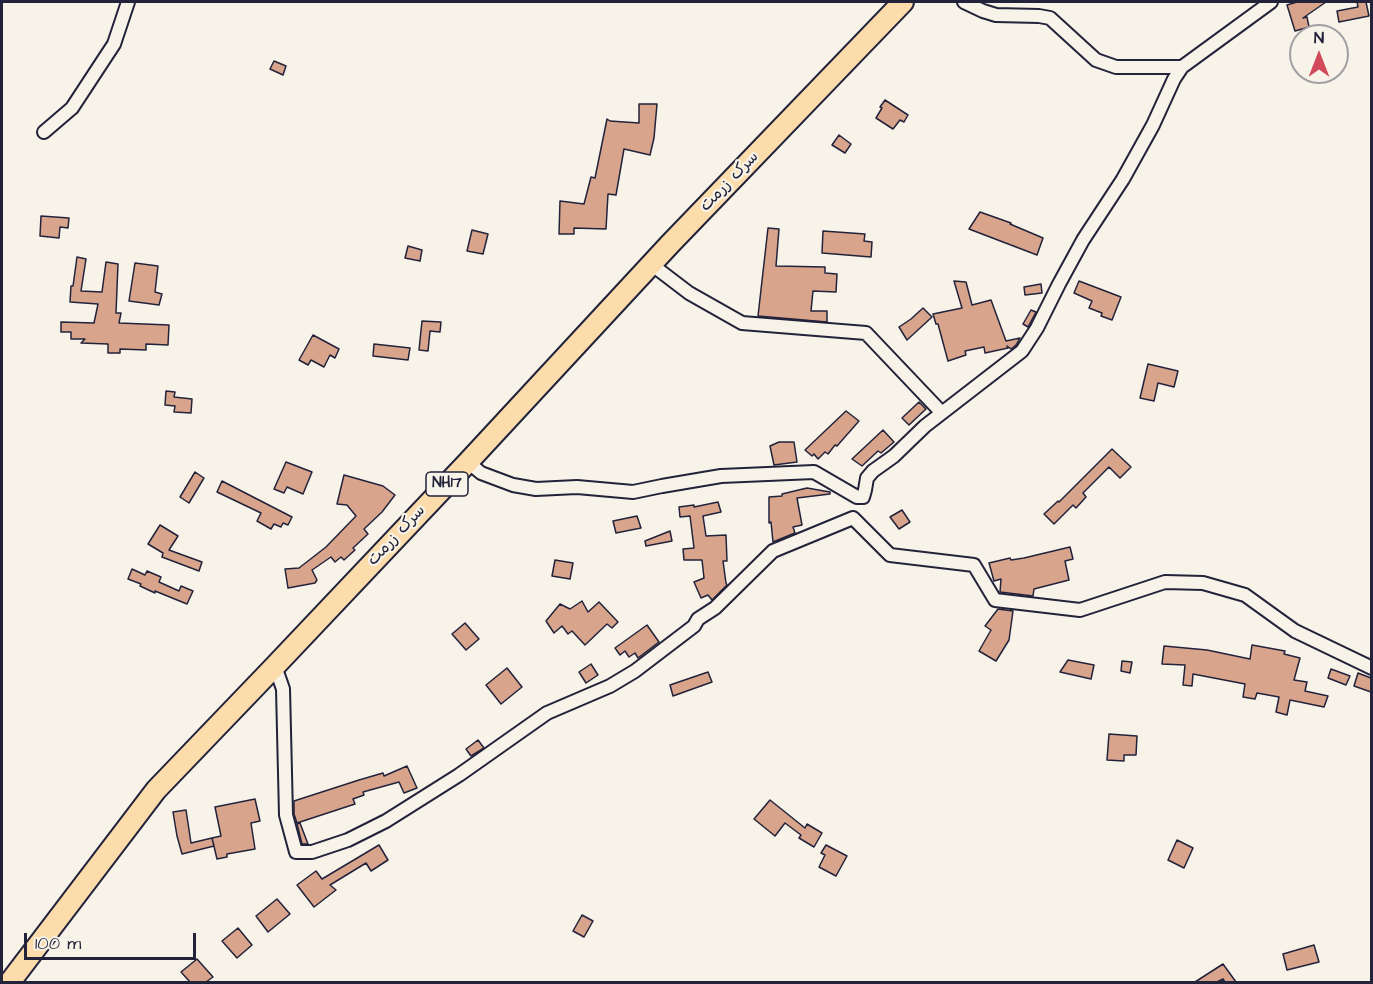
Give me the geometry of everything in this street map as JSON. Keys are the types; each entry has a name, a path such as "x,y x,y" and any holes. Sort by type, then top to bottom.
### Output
{"highway":[{"name":"سرک زرمت","path":"10,982 156,790 468,462 651,264 903,2"}],"street":[{"path":"44,132 72,108 114,44 128,2"},
{"path":"964,2 996,15 1050,18 1096,60 1116,67 1182,67"},
{"path":"468,462 481,473 513,485 536,489 577,488 633,492 721,476 814,472 857,497 862,497 867,477 873,471 894,456 942,413 1022,351 1037,328 1083,240 1123,179 1154,125 1174,79 1182,67 1271,2"},
{"path":"651,264 689,293 742,323 866,333 942,413"},
{"path":"853,518 857,497"},
{"path":"275,666 284,689 286,815 296,852 312,852 348,840 386,821 459,775 547,713 610,686 635,671 694,626 698,619 715,608 773,551 853,518"},
{"path":"853,518 890,555 974,564 995,600 1080,610 1165,582 1203,584 1245,595 1294,631 1371,668"}],"building":[{"path":"1297,2 1326,2 1303,18 1307,17 1308,24 1293,24 1287,5"},
{"path":"1357,2 1366,2 1369,16 1339,22 1337,11 1358,7"},
{"path":"274,61 286,66 283,75 270,69"},
{"path":"885,100 908,115 904,122 900,120 893,129 876,118"},
{"path":"639,104 657,104 650,155 624,149 616,195 608,194 606,229 574,228 574,234 559,234 560,201 584,204 591,177 595,178 607,119 639,123"},
{"path":"839,135 851,144 845,153 832,145"},
{"path":"980,212 1043,238 1037,255 969,229"},
{"path":"41,216 69,218 68,228 60,227 59,238 40,236"},
{"path":"768,228 779,229 776,266 825,267 825,273 837,274 836,292 813,291 811,311 827,311 827,322 758,316"},
{"path":"472,230 488,234 483,254 467,251"},
{"path":"823,231 865,234 864,241 872,242 871,257 822,253"},
{"path":"408,246 422,250 420,261 405,258"},
{"path":"77,257 86,259 81,291 102,292 106,262 118,264 116,313 121,313 119,323 169,325 168,345 146,344 146,350 120,349 120,353 108,353 108,344 81,343 85,339 71,339 71,332 61,332 61,322 94,323 98,304 70,302"},
{"path":"135,263 158,266 155,292 162,294 159,305 129,301"},
{"path":"954,281 966,282 972,305 991,300 1006,341 1020,338 1016,345 1011,349 1007,346 1008,348 985,353 984,347 965,351 966,355 948,361 933,314 962,308"},
{"path":"1079,281 1121,297 1112,320 1089,308 1092,301 1074,293"},
{"path":"1041,284 1042,293 1025,295 1024,287"},
{"path":"923,308 932,317 907,340 899,327"},
{"path":"1031,310 1036,312 1028,327 1023,324"},
{"path":"422,321 441,322 440,332 430,331 428,351 419,350"},
{"path":"313,335 339,349 335,358 330,355 324,367 311,360 308,365 299,360"},
{"path":"374,344 410,348 408,360 373,356"},
{"path":"1148,364 1178,371 1174,387 1158,383 1154,401 1140,398"},
{"path":"166,391 175,392 174,397 192,399 191,413 174,412 175,406 165,405"},
{"path":"919,402 926,409 909,425 902,418"},
{"path":"846,411 859,421 837,446 835,445 828,454 825,452 818,459 814,454 812,456 805,450"},
{"path":"883,430 894,442 881,453 878,451 862,466 852,459"},
{"path":"779,442 794,442 797,462 774,465 770,446"},
{"path":"1112,449 1131,467 1120,478 1109,467 1083,493 1086,497 1076,508 1073,505 1054,524 1044,514"},
{"path":"286,462 312,472 303,494 287,487 284,493 274,489"},
{"path":"195,472 204,478 189,503 180,497"},
{"path":"344,475 383,486 395,495 382,512 364,529 368,534 344,560 341,557 335,562 331,557 312,570 317,580 315,583 288,588 285,569 299,568 326,547 356,516 347,505 337,504"},
{"path":"222,481 292,517 288,525 283,523 281,527 274,524 271,529 257,521 261,513 217,492"},
{"path":"807,488 830,492 830,494 797,498 802,525 793,527 795,533 773,542 771,522 769,523 769,497 782,496 782,494"},
{"path":"718,502 721,512 703,516 706,536 726,535 727,561 723,561 727,585 712,600 708,595 701,598 694,582 704,578 702,560 684,560 683,549 694,548 690,516 680,517 679,507 694,505 694,507"},
{"path":"902,510 910,522 899,529 890,517"},
{"path":"637,516 641,528 616,533 613,521"},
{"path":"160,525 178,536 169,550 202,562 199,571 162,557 163,553 148,544"},
{"path":"670,531 672,541 646,546 645,541"},
{"path":"1070,547 1073,559 1065,561 1069,580 1034,589 1033,596 1000,592 1001,579 994,581 989,563 1010,558 1011,560 1024,558"},
{"path":"555,560 573,563 570,579 552,576"},
{"path":"132,569 145,575 147,571 161,577 159,582 179,591 181,586 193,591 187,604 155,591 155,593 128,579"},
{"path":"582,601 588,612 599,602 618,622 612,628 607,624 585,645 572,631 568,634 562,626 554,633 546,621 560,604 570,609"},
{"path":"998,609 1013,611 1009,640 996,661 979,651 991,630 985,626"},
{"path":"465,623 479,639 466,650 452,634"},
{"path":"647,625 659,642 638,658 635,653 629,657 625,651 620,655 615,648"},
{"path":"1252,645 1285,651 1284,654 1300,658 1294,680 1307,682 1305,691 1328,696 1324,707 1290,700 1287,715 1276,712 1279,697 1257,693 1255,699 1243,697 1245,684 1193,674 1192,686 1183,685 1185,665 1162,664 1164,646 1207,650 1250,659"},
{"path":"1068,660 1094,665 1091,679 1060,672"},
{"path":"1122,661 1132,662 1130,673 1121,671"},
{"path":"591,664 598,675 586,683 579,672"},
{"path":"507,668 522,687 501,704 486,685"},
{"path":"1331,669 1350,676 1346,685 1328,678"},
{"path":"708,672 712,682 673,696 670,685"},
{"path":"1358,673 1371,678 1371,692 1354,686"},
{"path":"1109,734 1137,736 1136,755 1124,755 1124,761 1107,760"},
{"path":"478,740 484,748 471,756 466,749"},
{"path":"407,766 417,788 404,793 399,782 363,792 364,795 353,799 355,804 297,823 294,801 383,773 384,776"},
{"path":"255,799 260,821 251,823 255,849 227,854 227,857 217,859 212,838 221,836 215,807"},
{"path":"770,800 805,828 807,824 822,833 814,847 799,838 801,835 785,823 775,836 754,819"},
{"path":"186,810 191,843 212,838 214,846 182,854 173,812"},
{"path":"300,823 308,844 302,844 297,824"},
{"path":"1177,840 1193,848 1184,868 1168,860"},
{"path":"379,845 388,860 371,871 366,863 330,885 336,890 314,907 297,885 316,871 322,879"},
{"path":"826,845 847,856 836,876 819,867 825,855 821,853"},
{"path":"277,899 290,914 268,932 256,916"},
{"path":"582,915 593,921 584,937 573,931"},
{"path":"238,928 252,945 237,958 222,941"},
{"path":"1314,945 1319,962 1287,970 1283,954"},
{"path":"197,959 213,977 206,982 190,982 181,972"},
{"path":"1223,964 1236,982 1225,982 1223,979 1217,982 1195,982"}]}
